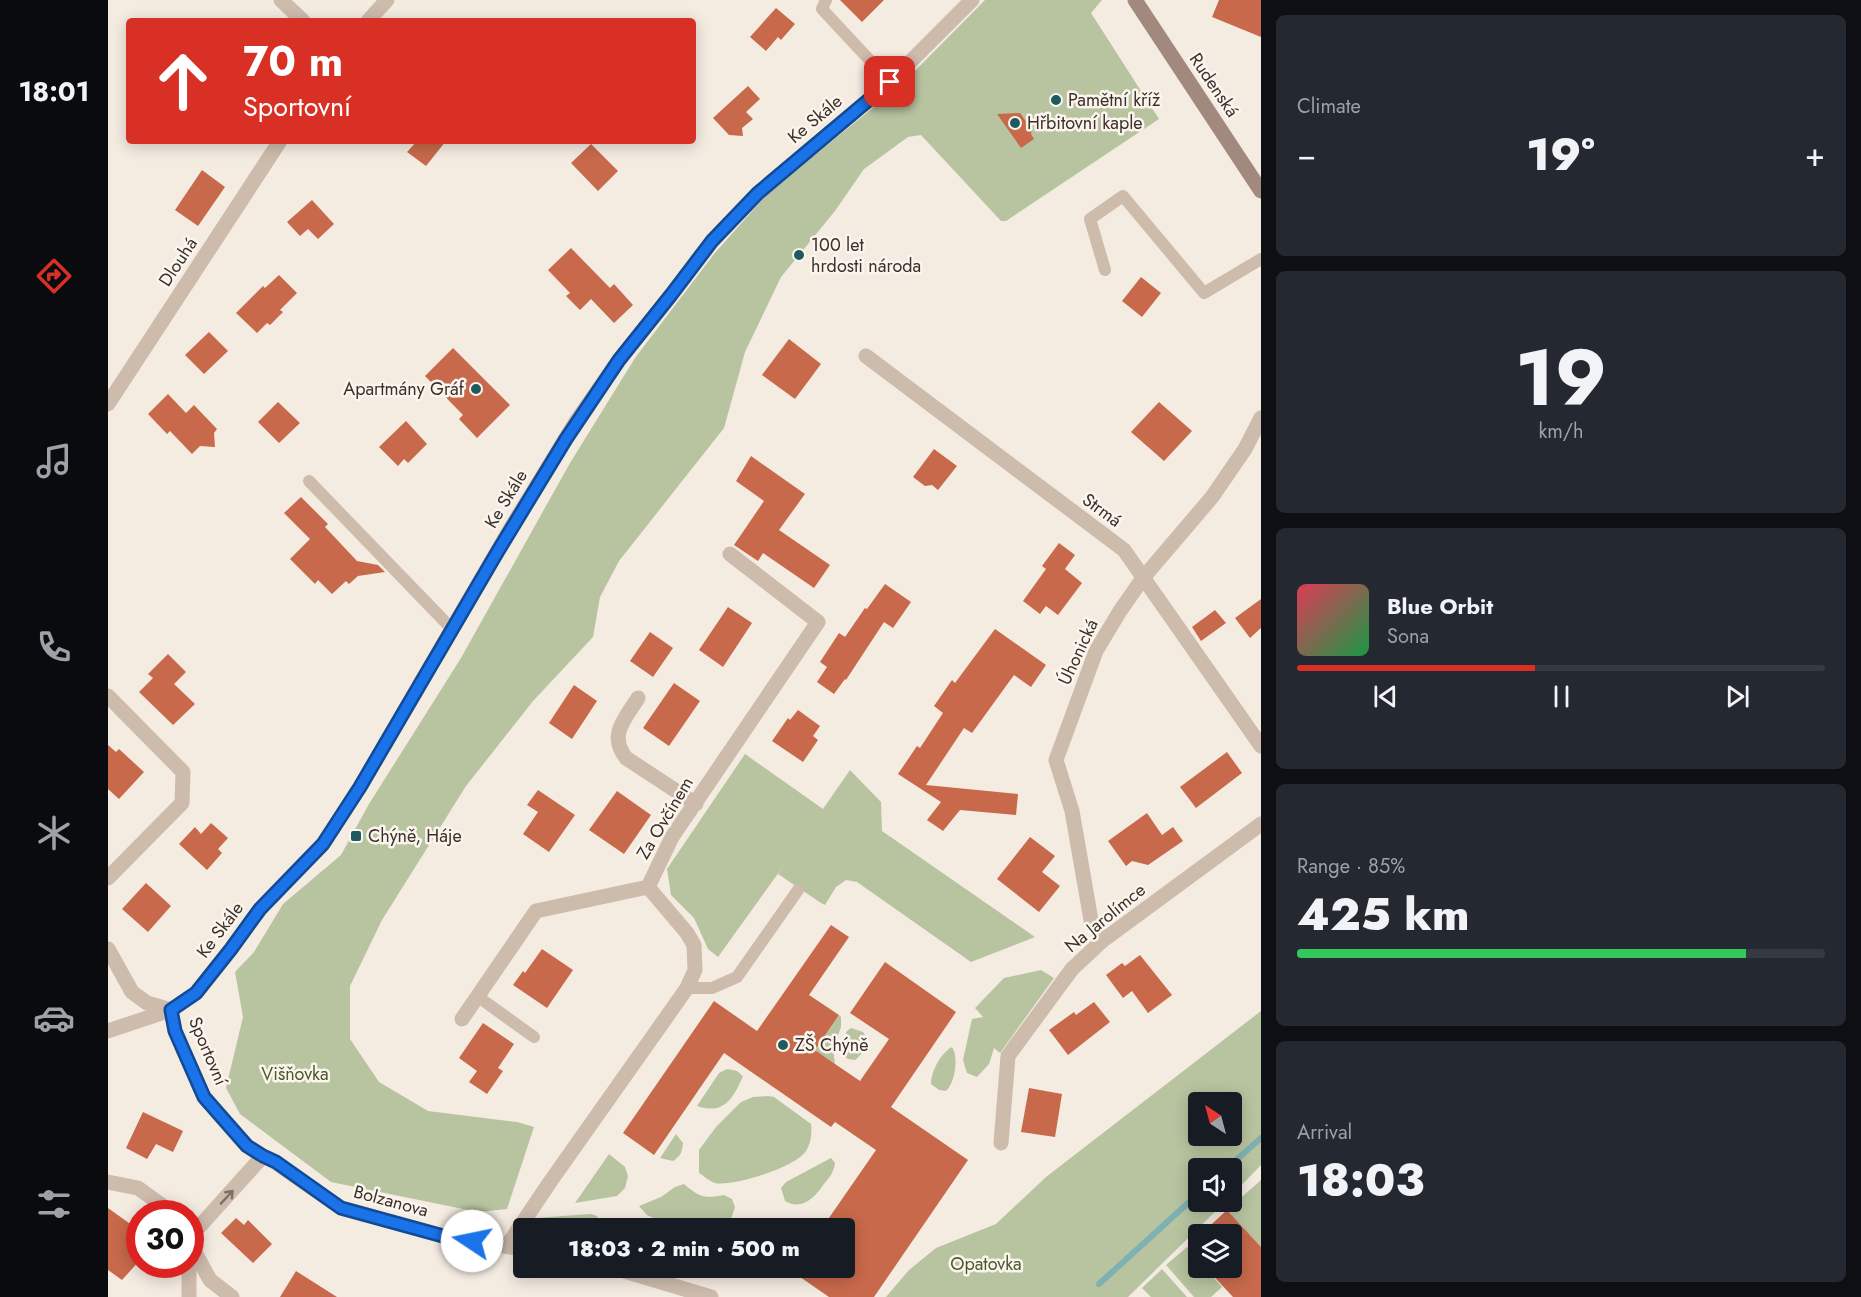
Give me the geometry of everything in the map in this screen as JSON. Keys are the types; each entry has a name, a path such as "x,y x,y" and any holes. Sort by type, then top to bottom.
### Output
{"street":[{"path":"281,0 300,18"},
{"path":"371,18 387,0"},
{"name":"Ke Skále","path":"108,1031 171,1010 196,993 260,909 323,844 360,787 577,420 619,360 712,241 758,193 890,82 972,0"},
{"name":"Rudenská","path":"1135,0 1261,191"},
{"name":"Dlouhá","path":"108,404 278,144"},
{"name":"Strmá","path":"866,356 1124,550 1261,746"},
{"name":"Úhonická","path":"1102,941 1091,920 1072,811 1056,760 1096,651 1143,578 1212,496 1245,449 1261,418"},
{"name":"Za Ovčínem","path":"507,1246 687,988 695,970 694,945 687,933 648,887 672,837 818,622 730,554"},
{"path":"108,696 183,772 182,803 108,878"},
{"path":"638,698 621,725 617,738 619,749 626,758 696,804"},
{"name":"Na Jarolímce","path":"1001,1143 1008,1056 1072,969 1102,941 1261,824"},
{"path":"462,1019 536,911 648,887"},
{"path":"108,949 132,992 147,1003 171,1010"},
{"name":"Sportovní","path":"171,1010 175,1031 204,1097 247,1146 263,1156"},
{"path":"204,1221 263,1156"},
{"name":"Bolzanova","path":"263,1156 276,1162 341,1208 454,1239 513,1247"},
{"path":"108,1182 138,1188 155,1200"},
{"path":"204,1269 210,1280 232,1297"},
{"path":"189,1278 189,1297"},
{"path":"647,1278 711,1297"}],"lane":[{"path":"826,0 822,9 890,82"},
{"path":"1105,270 1090,219 1123,196 1204,293 1261,259"},
{"path":"309,481 452,629"},
{"path":"687,988 712,988 737,977 798,890"},
{"path":"477,996 534,1037"}],"green space":[{"name":"Višňovka","path":"985,0 1102,0 1091,13 1159,119 1006,221 1001,221 921,135 908,137 864,169 835,211 781,277 745,352 724,428 619,561 600,597 593,637 533,701 466,786 382,920 350,986 350,1039 379,1082 428,1111 517,1122 534,1127 507,1209 478,1212 331,1182 240,1114 226,1088 243,1017 235,972 254,952 283,904 341,855 369,804 461,658 570,463 635,358 714,254 767,194 902,84"},
{"path":"745,754 823,809 850,770 881,802 882,831 1035,937 971,962 857,882 846,880 836,887 825,905 821,903 778,874 787,861 718,957 708,949 694,918 671,895 667,869"},
{"path":"1041,970 1054,978 1000,1053 994,1048 989,1064 977,1077 967,1073 963,1060 972,1019 983,1017 975,1008 1004,978"},
{"name":"Opatovka","path":"1261,1011 1261,1165 1242,1185 1242,1158 1188,1158 1188,1212 1215,1212 1203,1224 1188,1224 1188,1238 1128,1297 886,1297 909,1270 936,1248 996,1224 1046,1177"},
{"path":"839,1015 841,1027 833,1049 835,1064 815,1050"},
{"path":"851,1028 863,1032 867,1038 860,1056 855,1060 842,1055 841,1048 847,1039 846,1032"},
{"path":"952,1047 956,1063 954,1076 946,1091 939,1090 931,1084 933,1074 941,1058"},
{"path":"727,1069 737,1071 743,1076 731,1098 721,1107 697,1106 719,1073"},
{"path":"753,1097 774,1097 811,1124 811,1138 806,1151 800,1157 778,1169 735,1182 715,1183 699,1173 699,1150 716,1127 741,1102"},
{"path":"676,1134 683,1143 682,1151 673,1161 660,1158"},
{"path":"609,1154 625,1167 628,1176 625,1188 617,1196 575,1203"},
{"path":"831,1158 835,1163 832,1172 812,1198 797,1205 785,1201 781,1188 786,1182"},
{"path":"1261,1180 1261,1247 1229,1212 1242,1212 1242,1197"},
{"path":"684,1184 702,1196 724,1195 732,1199 735,1207 731,1218 654,1218 647,1215 639,1206 661,1197 675,1187"},
{"path":"591,1214 598,1218 536,1218"},
{"path":"1187,1247 1188,1278 1214,1278 1222,1287 1211,1297 1194,1297 1166,1265"},
{"path":"1162,1269 1187,1297 1151,1297 1142,1288"}],"building":[{"path":"840,0 884,0 862,22"},
{"path":"1219,0 1261,0 1261,37 1212,17"},
{"path":"776,8 795,24 781,40 778,37 766,51 750,37"},
{"path":"748,86 760,99 746,112 753,119 742,128 743,136 729,135 713,118"},
{"name":"Hřbitovní kaple","path":"1020,113 1032,130 1031,134 1034,139 1021,148 997,114"},
{"path":"414,144 444,144 426,166 407,152"},
{"path":"591,144 618,171 598,191 571,163"},
{"path":"202,170 225,187 198,226 175,210"},
{"path":"312,200 334,224 318,239 308,229 300,236 287,222"},
{"path":"571,248 610,288 614,284 633,305 614,323 591,299 580,310 566,296 570,293 548,270"},
{"path":"279,275 297,293 280,310 283,312 270,325 267,323 257,333 236,313 263,286 265,288"},
{"path":"1141,277 1161,293 1142,317 1122,301"},
{"path":"209,332 228,351 204,374 185,355"},
{"path":"789,339 821,364 795,399 762,375"},
{"name":"Apartmány Gráf","path":"453,348 510,405 477,438 459,419 463,415 425,376"},
{"path":"168,394 186,413 194,405 217,429 214,433 215,447 200,446 192,454 170,431 167,434 148,414"},
{"path":"278,402 300,423 279,443 258,422"},
{"path":"1159,402 1192,431 1164,461 1131,432"},
{"path":"406,421 427,444 408,463 404,459 398,466 379,447"},
{"path":"934,449 957,466 938,490 932,485 925,486 913,477"},
{"path":"751,456 805,494 779,530 830,565 814,588 763,553 758,561 734,545 764,501 736,481"},
{"path":"301,497 328,524 325,527 357,561 378,565 385,572 358,576 349,584 346,581 332,594 318,580 315,584 290,559 310,539 284,513"},
{"path":"1059,543 1075,555 1065,569 1082,583 1058,615 1046,606 1040,614 1023,601 1046,569 1042,566"},
{"path":"885,584 911,602 893,628 884,622 846,680 834,694 817,682 827,667 820,662 839,633 845,637"},
{"path":"1261,599 1261,628 1250,638 1235,618"},
{"path":"728,607 752,623 723,667 699,650"},
{"path":"1215,610 1226,623 1201,641 1192,627"},
{"path":"995,629 1046,665 1031,687 1014,675 972,733 964,728 926,785 1018,794 1016,815 960,810 943,831 927,820 941,802 898,774 917,746 920,748 943,713 934,706 952,680 955,683"},
{"path":"650,632 673,648 653,677 630,661"},
{"path":"168,654 186,672 174,684 195,704 173,725 139,692 153,678 148,674"},
{"path":"674,683 700,701 669,746 643,728"},
{"path":"574,685 597,701 572,739 549,723"},
{"path":"798,710 820,726 813,736 818,740 803,762 772,741 788,718 790,720"},
{"path":"108,745 116,752 119,749 144,772 119,799 108,789"},
{"path":"1227,752 1242,773 1196,808 1180,787"},
{"path":"538,790 575,815 549,852 523,834 538,812 527,805"},
{"path":"617,791 651,815 624,854 589,830"},
{"path":"1147,813 1162,835 1173,827 1183,841 1148,865 1132,861 1126,866 1108,841"},
{"path":"211,823 228,838 218,849 222,853 207,870 179,844 195,827 201,834"},
{"path":"1030,837 1055,856 1042,872 1060,886 1039,912 997,879"},
{"path":"146,883 171,906 148,932 122,909"},
{"name":"ZŠ Chýně","path":"831,925 849,937 809,995 839,1015 815,1050 835,1064 860,1081 889,1039 850,1013 885,962 956,1012 891,1107 968,1160 874,1297 829,1297 801,1278 855,1278 855,1218 829,1218 876,1150 835,1122 831,1127 724,1053 654,1155 623,1133 714,1001 757,1031"},
{"path":"542,949 573,970 547,1008 513,985 523,971 525,973"},
{"path":"1140,955 1172,995 1148,1013 1132,991 1123,998 1106,975 1122,963 1125,966"},
{"path":"1094,1002 1110,1022 1068,1055 1049,1030 1074,1012 1076,1015"},
{"path":"483,1023 514,1044 498,1068 503,1071 487,1094 469,1082 477,1071 459,1058"},
{"path":"1029,1088 1062,1094 1055,1137 1021,1132"},
{"path":"143,1112 183,1131 173,1152 156,1144 147,1159 126,1148"},
{"path":"108,1208 126,1221 126,1276 122,1280 108,1270"},
{"path":"1225,1212 1229,1212 1240,1224 1212,1224"},
{"path":"236,1218 244,1225 248,1220 272,1244 253,1263 221,1233"},
{"path":"1242,1226 1261,1247 1261,1297 1233,1297 1215,1278 1242,1278"},
{"path":"296,1271 337,1297 280,1297"}],"waterway":[{"path":"1238,1158 1261,1138"},
{"path":"1099,1284 1188,1203"}],"place":[{"name":"Pamětní kříž","path":"1056,100"},
{"name":"Hřbitovní kaple","path":"1015,123"},
{"name":"100 let hrdosti národa","path":"799,255"},
{"name":"Apartmány Gráf","path":"476,389"},
{"name":"Chýně, Háje","path":"356,836"},
{"name":"ZŠ Chýně","path":"783,1045"}],"route":[{"path":"472,1241 454,1239 341,1208 276,1162 247,1146 204,1097 175,1031 171,1010 196,993 260,909 323,844 360,787 577,420 619,360 712,241 758,193 890,82"}]}
